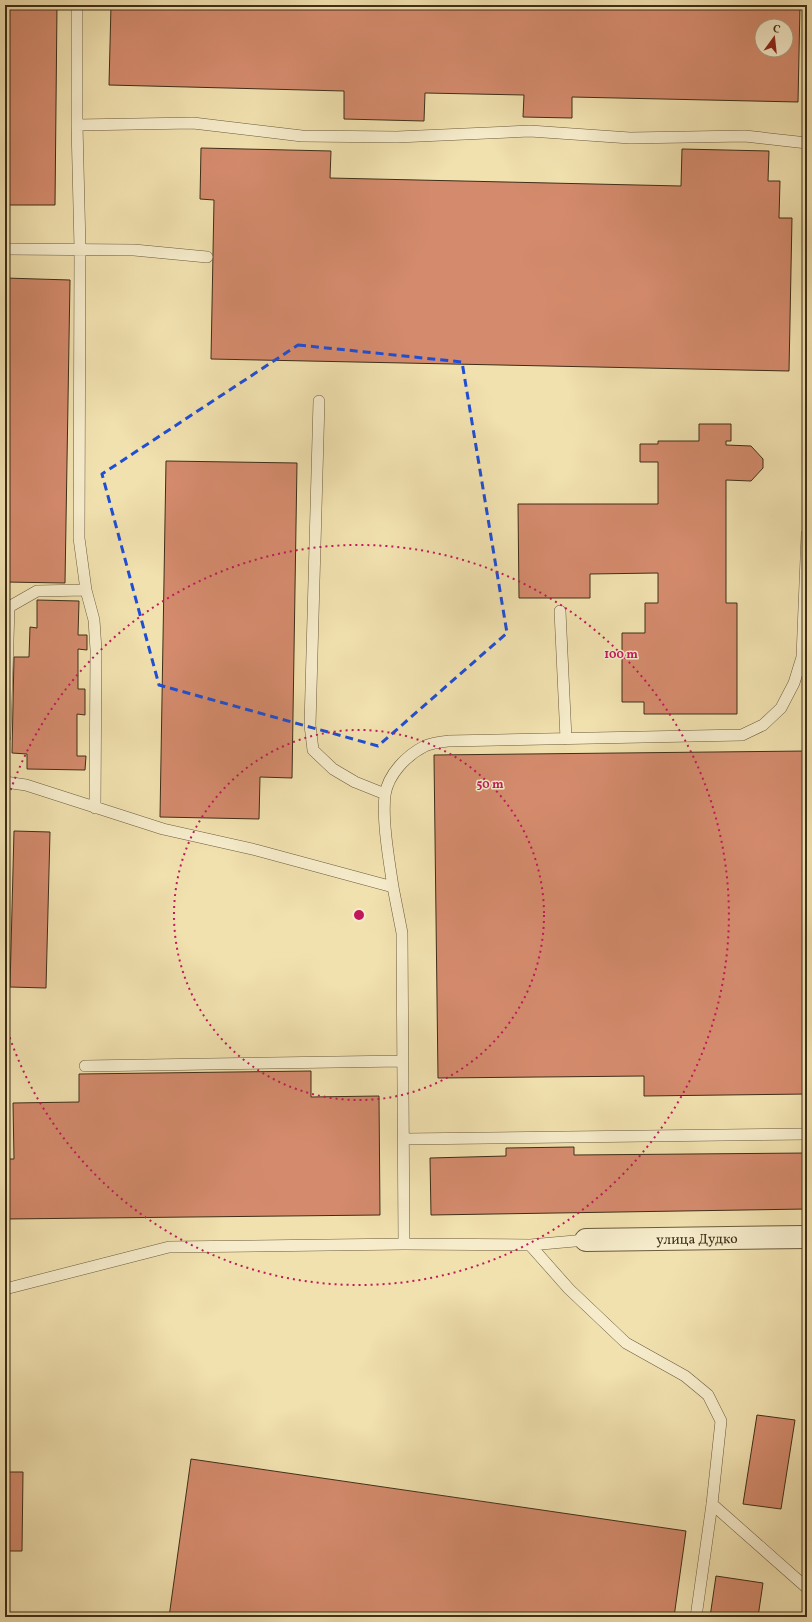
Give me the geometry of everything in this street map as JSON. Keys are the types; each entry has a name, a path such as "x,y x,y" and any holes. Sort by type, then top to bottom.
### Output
{"street":[{"name":"улица Дудко","path":"586,1240 807,1237"}],"lane":[{"path":"77,5 77,125 80,248 79,538 86,590 94,620 96,650 95,808"},
{"path":"77,125 193,123 302,136 396,137 530,131 630,138 745,136 807,143"},
{"path":"5,249 80,248 134,250 207,257"},
{"path":"319,401 310,725 313,750 333,769 355,782 385,794"},
{"path":"404,1244 402,933 386,839 385,794 394,772 409,757 426,746 449,741 742,735 763,724 781,708 794,683 802,657 807,534"},
{"path":"5,737 7,607 37,592 86,590"},
{"path":"560,611 566,739"},
{"path":"5,782 26,785 163,829 256,850 393,887"},
{"path":"85,1066 403,1061"},
{"path":"404,1139 807,1134"},
{"path":"5,1290 169,1247 404,1244 530,1245 586,1240"},
{"path":"530,1245 569,1289 626,1343 685,1376 708,1395 721,1422 712,1504 696,1617"},
{"path":"712,1504 807,1588"}],"highlighted area":[{"path":"298,345 462,362 507,633 378,746 159,685 102,474"}],"building":[{"path":"5,5 57,5 55,205 5,205"},
{"path":"111,5 800,5 798,102 572,97 572,118 523,117 524,95 425,93 424,121 344,119 344,91 109,85"},
{"path":"201,148 331,151 330,178 681,186 682,149 769,151 768,181 780,181 779,218 792,218 789,371 211,359 214,200 200,199"},
{"path":"5,278 70,280 65,583 5,582"},
{"path":"699,424 731,424 731,441 726,441 726,445 751,446 763,459 763,468 751,481 726,480 726,603 737,603 737,714 644,714 644,702 622,702 622,633 645,633 645,603 658,603 658,573 590,574 590,598 519,598 518,504 658,504 658,462 640,462 640,444 658,444 658,441 699,441"},
{"path":"166,461 297,463 292,778 260,777 259,819 160,817"},
{"path":"37,600 79,601 78,635 87,635 87,650 78,649 78,689 85,689 85,715 77,714 77,756 86,756 85,770 27,769 27,754 12,753 14,657 29,657 30,627 37,628"},
{"path":"807,751 807,1094 644,1096 644,1076 438,1078 434,755"},
{"path":"14,831 50,832 46,988 10,987"},
{"path":"311,1071 311,1097 379,1096 380,1215 5,1219 5,1159 14,1159 13,1103 79,1102 79,1074"},
{"path":"574,1147 574,1155 807,1153 807,1209 431,1215 430,1158 506,1156 506,1148"},
{"path":"757,1415 795,1420 781,1509 743,1504"},
{"path":"191,1459 686,1531 674,1617 169,1617"},
{"path":"5,1472 23,1472 22,1551 5,1551"},
{"path":"716,1576 763,1583 758,1617 710,1617"}]}
